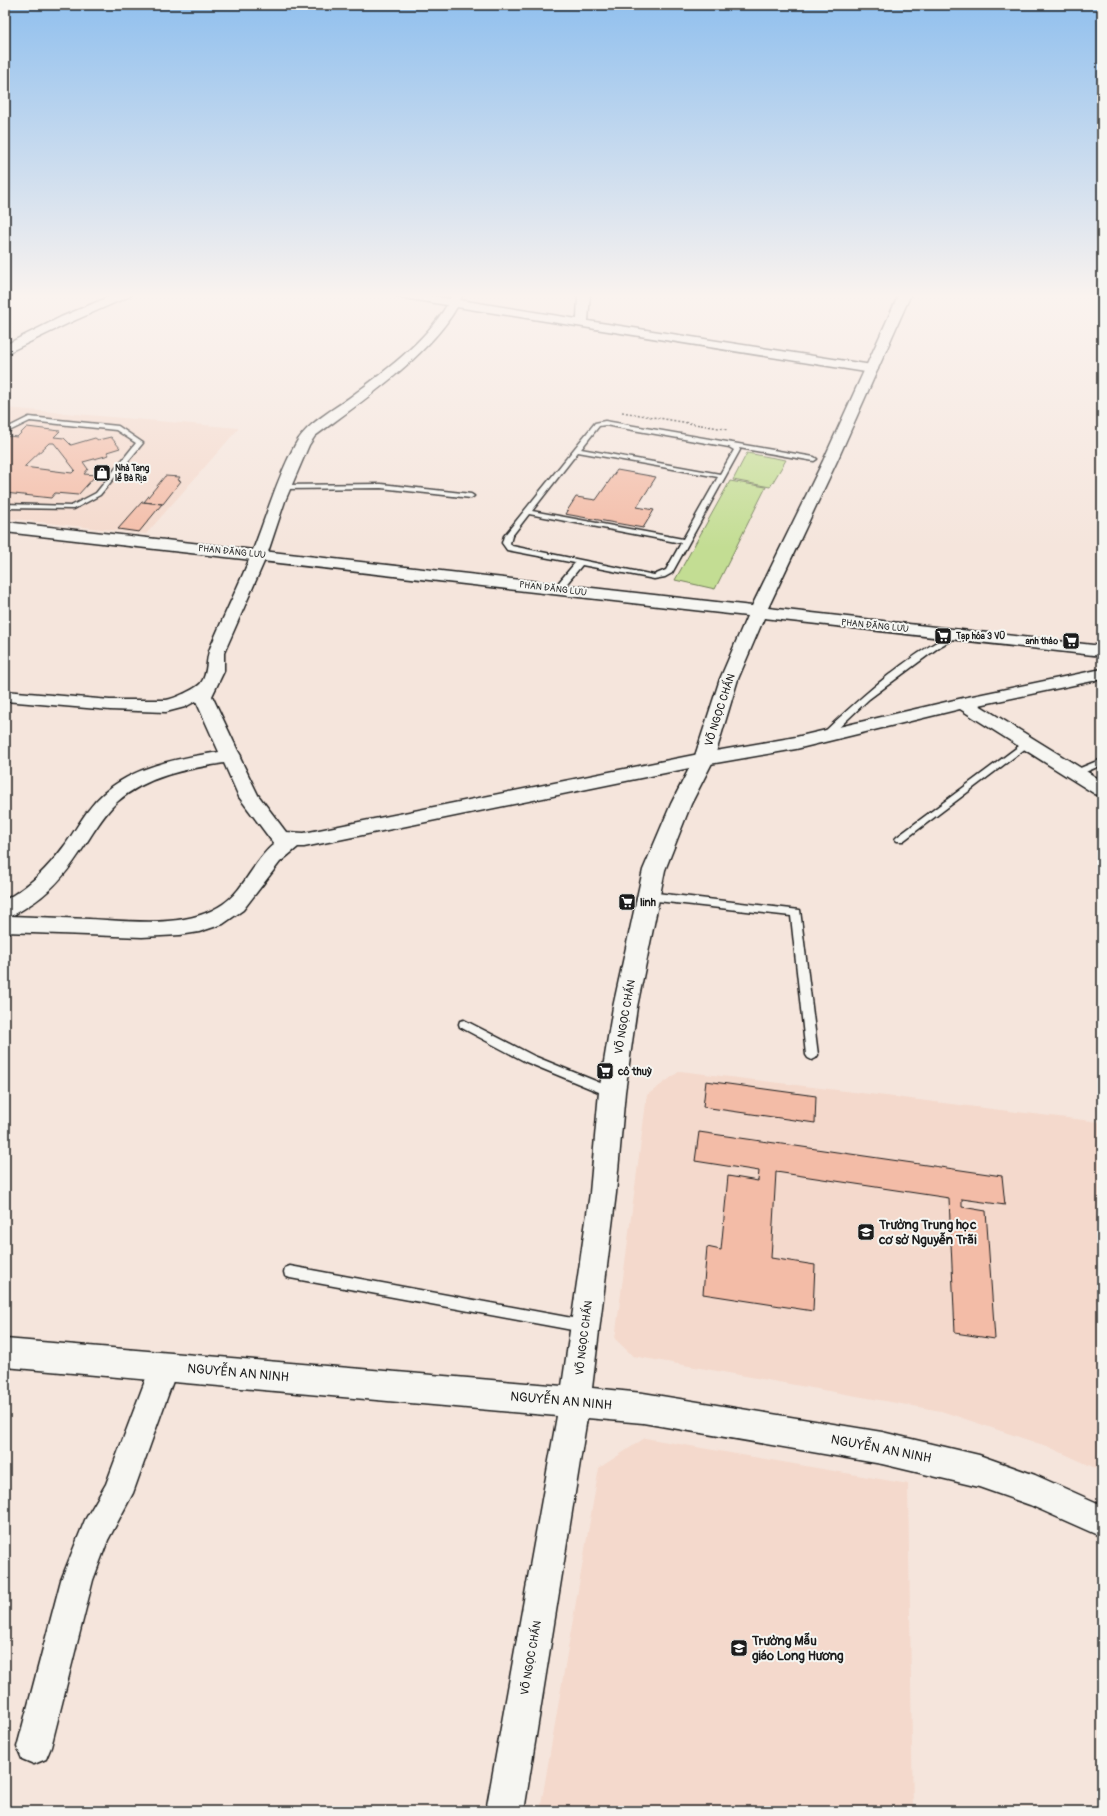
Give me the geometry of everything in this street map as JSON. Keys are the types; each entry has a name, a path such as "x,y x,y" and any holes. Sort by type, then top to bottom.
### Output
{"street":[{"path":"382,379 367,392 310,432 302,446 284,487 259,556 216,653 215,671 203,696 232,756 249,797 280,839 304,840 704,759 796,743 963,702 1102,674"},
{"name":"VÕ NGỌC CHẤN","path":"505,1811 575,1402 603,1193 612,1092 625,1007 648,896 660,851 681,804 704,759 729,679 757,613 806,514 868,379"},
{"name":"PHAN ĐĂNG LƯU","path":"5,527 1102,651"},
{"path":"5,696 110,705 166,706 179,703 206,688"},
{"path":"963,702 1102,790"},
{"path":"5,910 37,890 71,851 90,820 110,798 125,787 143,778 177,765 232,756"},
{"path":"5,924 133,929 179,926 215,919 232,910 270,859 293,840"},
{"name":"NGUYỄN AN NINH","path":"5,1353 643,1408 882,1448 979,1471 1035,1490 1102,1521"},
{"path":"34,1748 77,1580 96,1531 118,1493 164,1367"}],"lane":[{"path":"5,431 29,418 118,428 140,443 98,494 72,508 8,506 5,513"},
{"path":"731,445 737,450 669,571 662,575 654,577 510,548 506,543 508,536 597,424 605,423 814,459"},
{"path":"576,450 722,476"},
{"path":"284,487 382,486 471,496"},
{"path":"527,512 685,542"},
{"path":"557,590 580,562"},
{"path":"825,736 866,697 931,649 956,635"},
{"path":"900,839 1026,743"},
{"path":"1076,773 1102,762"},
{"path":"648,896 796,913 812,1054"},
{"path":"464,1024 530,1059 612,1092"},
{"path":"290,1272 585,1326"}],"shaded area":[{"name":"Nhà Tang lễ Bà Rịa","path":"5,408 239,428 146,534 5,518"},
{"name":"Trường Trung học cơ sở Nguyễn Trãi","path":"680,1071 1100,1122 1102,1125 1102,1471 1049,1447 941,1411 633,1356 615,1339 647,1095"},
{"name":"Trường Mẫu giáo Long Hương","path":"645,1438 908,1484 913,1811 540,1811 599,1468"}],"green space":[{"path":"747,453 786,460 770,487 733,480"},
{"path":"730,481 766,487 715,589 675,580"}],"building":[{"path":"27,427 60,431 54,437 64,438 71,445 95,438 98,440 111,437 120,448 107,452 109,455 83,462 88,469 84,474 96,475 78,495 55,493 51,498 5,493 5,439 9,436 17,437","holes":["49,443 54,443 75,470 72,473 24,467"]},
{"path":"617,470 656,477 637,507 654,510 643,528 565,514 576,497 596,500"},
{"path":"165,476 180,477 178,480 181,481 163,504 144,502"},
{"path":"142,502 162,504 139,532 118,529"},
{"path":"706,1081 816,1096 815,1123 703,1107"},
{"path":"699,1132 1002,1176 1005,1205 962,1199 962,1207 986,1211 995,1339 955,1333 949,1198 776,1172 771,1258 815,1265 813,1311 703,1294 707,1247 721,1250 728,1176 758,1181 759,1171 695,1161"}],"place":[{"name":"Nhà Tang lễ Bà Rịa","path":"102,473"},
{"name":"Tạp hóa 3 VŨ","path":"943,636"},
{"name":"anh thảo","path":"1071,641"},
{"name":"linh","path":"627,902"},
{"name":"cô thuỳ","path":"605,1071"},
{"name":"Trường Trung học cơ sở Nguyễn Trãi","path":"866,1232"},
{"name":"Trường Mẫu giáo Long Hương","path":"739,1648"}]}
